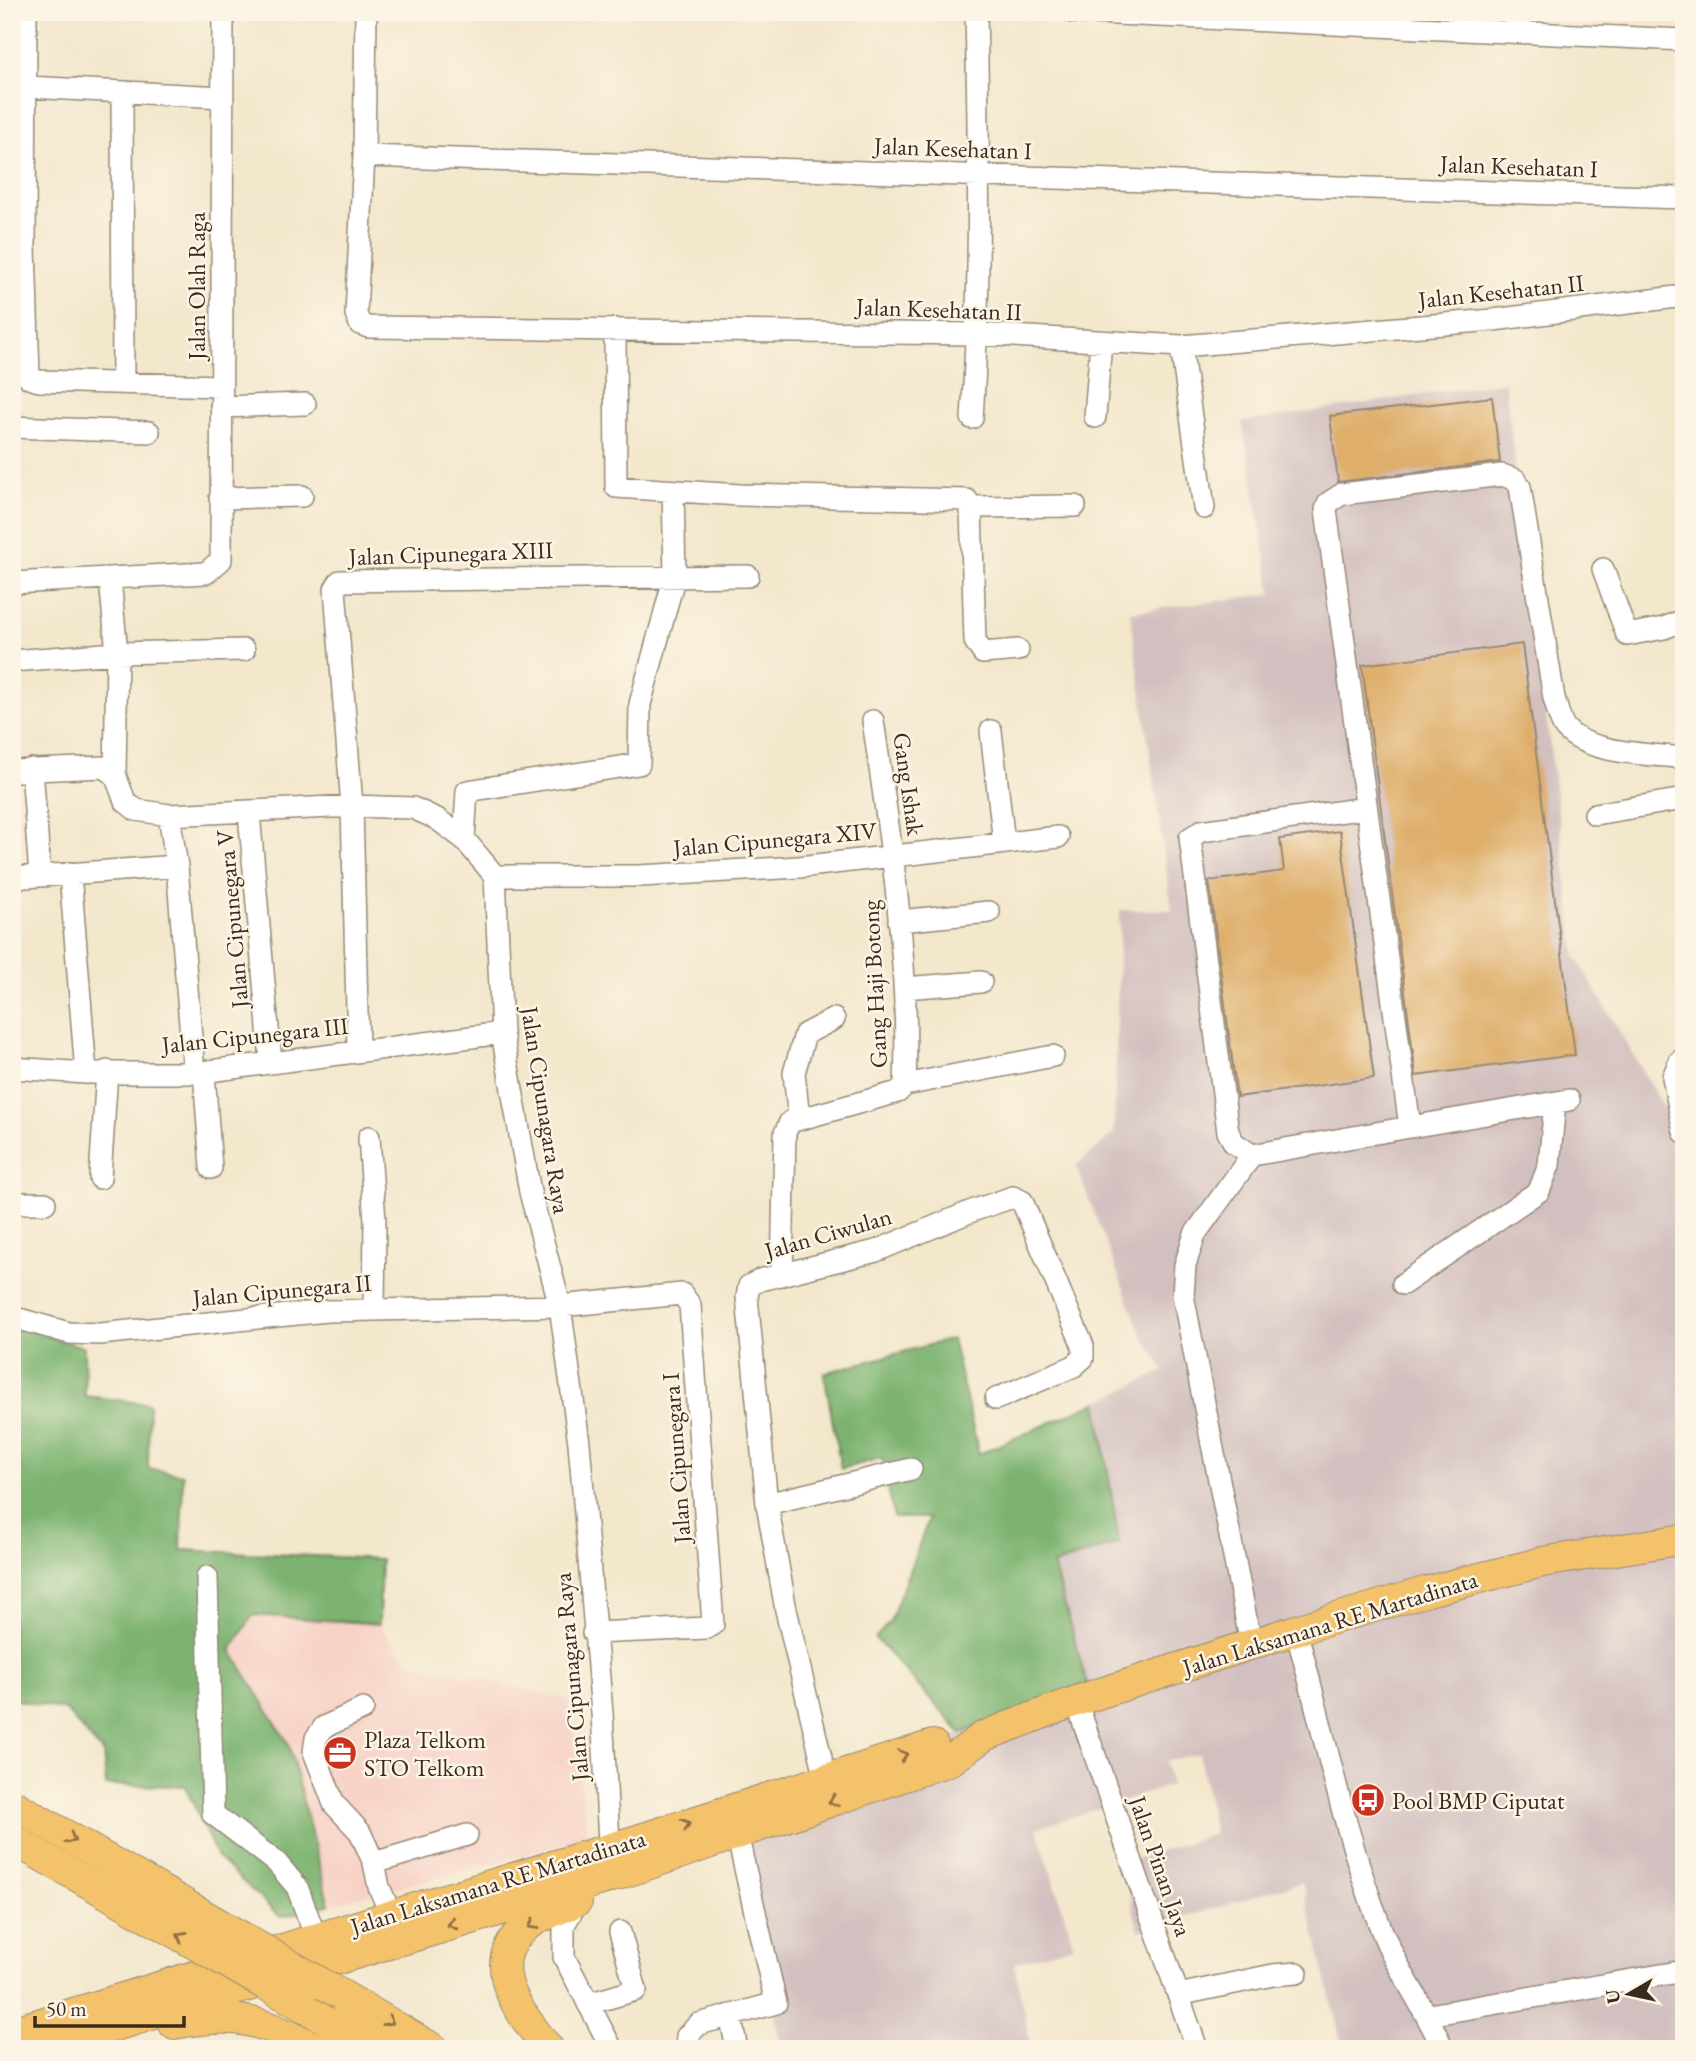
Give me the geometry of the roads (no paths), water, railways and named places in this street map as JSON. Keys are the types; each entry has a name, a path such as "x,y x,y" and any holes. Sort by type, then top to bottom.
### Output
{"highway":[{"name":"Jalan Laksamana RE Martadinata","path":"26,2037 612,1877 951,1760 985,1736 1076,1701 1296,1630 1428,1591 1543,1562 1684,1539"},
{"name":"Jalan Laksamana RE Martadinata","path":"26,2037 316,1938 948,1740 985,1736"},
{"path":"12,1804 434,2049"},
{"path":"12,1839 376,2049"},
{"path":"549,2049 520,2014 509,1993 505,1970 510,1948 524,1928 578,1901 612,1877"},
{"path":"26,2037 236,2017 266,2024 317,2049"}],"street":[{"path":"26,12 27,87 19,247 29,378 39,381 123,383 221,397 305,404"},
{"name":"Jalan Olah Raga","path":"110,579 206,573 220,560 223,12"},
{"path":"364,156 366,12"},
{"path":"972,418 978,334 980,175 976,12"},
{"path":"1072,12 1684,40"},
{"path":"27,87 223,97"},
{"path":"121,92 123,383"},
{"name":"Jalan Kesehatan I","path":"364,156 1684,198"},
{"name":"Jalan Kesehatan II","path":"364,156 356,314 360,324 368,327 978,334 1181,346 1493,320 1684,296"},
{"path":"615,329 616,488 967,500 971,507 975,641 983,653 1018,650"},
{"path":"1095,417 1101,341"},
{"path":"1181,346 1204,508"},
{"path":"12,427 149,432"},
{"path":"1410,1127 1326,510 1328,503 1342,494 1502,475 1516,480 1520,487 1554,698 1565,729 1584,742 1684,758"},
{"path":"464,839 467,791 639,764 640,704 675,575 673,491"},
{"path":"220,498 302,496"},
{"path":"971,507 1075,506"},
{"path":"1603,569 1627,635 1664,628 1684,620"},
{"name":"Jalan Cipunegara XIII","path":"352,806 335,589 340,581 748,576"},
{"path":"12,583 110,579 117,653 115,775 125,800 136,810 169,816 352,806 413,808 437,819 464,839 495,876"},
{"path":"12,661 117,653 244,650"},
{"name":"Gang Ishak","path":"873,721 893,856"},
{"path":"991,731 1004,843"},
{"path":"40,876 22,770 103,767 115,775"},
{"path":"1595,814 1684,799"},
{"path":"352,806 358,1050"},
{"path":"1366,808 1201,831 1190,838 1228,1132 1234,1143 1252,1154 1562,1101 1549,1165 1539,1191 1403,1284"},
{"name":"Jalan Cipunegara V","path":"249,813 271,1062"},
{"path":"169,816 211,1168"},
{"name":"Jalan Cipunegara XIV","path":"495,876 640,876 799,867 1058,837"},
{"name":"Gang Haji Botong","path":"799,1119 898,1092 905,1085 904,988 893,856"},
{"path":"12,878 177,866"},
{"path":"70,873 96,1072 100,1178"},
{"name":"Jalan Cipunagara Raya","path":"495,876 502,1033 530,1192 559,1306 579,1443 593,1633 602,1713 608,1847 612,1877"},
{"path":"899,922 989,912"},
{"path":"904,988 981,982"},
{"path":"782,1276 785,1133 790,1122 799,1119 794,1073 805,1034 834,1019"},
{"name":"Jalan Cipunegara III","path":"12,1068 96,1072 199,1072 502,1033"},
{"path":"905,1085 1053,1056"},
{"path":"1684,1059 1672,1077 1684,1132"},
{"path":"369,1137 375,1221 374,1309"},
{"path":"1251,1644 1183,1295 1185,1265 1195,1234 1252,1154"},
{"name":"Jalan Ciwulan","path":"826,1779 786,1610 767,1504 747,1297 749,1286 760,1280 876,1251 1002,1201 1013,1198 1023,1200 1083,1346 1083,1358 1074,1366 996,1399"},
{"path":"12,1203 45,1203"},
{"name":"Jalan Cipunegara I","path":"559,1306 682,1294 690,1305 713,1624 707,1628 593,1633"},
{"name":"Jalan Cipunegara II","path":"12,1317 69,1333 100,1334 243,1317 374,1309 559,1306"},
{"path":"767,1504 911,1469"},
{"path":"207,1577 213,1814 276,1862 297,1887 316,1938"},
{"path":"1296,1630 1340,1804 1380,1928 1429,2015 1443,2049"},
{"name":"Jalan Pinan Jaya","path":"1076,1701 1197,2049"},
{"path":"363,1709 324,1727 316,1738 314,1752 334,1804 360,1832 374,1863 379,1887 391,1915"},
{"path":"686,2049 687,2036 699,2024 776,2003 737,1834"},
{"path":"374,1863 467,1835"},
{"path":"578,1901 564,1925 564,1957 611,2049"},
{"path":"588,2004 636,1990 620,1932"},
{"path":"1429,2015 1684,1971"},
{"path":"1178,1995 1259,1977 1297,1973"},
{"path":"730,2015 737,2049"}],"place":[{"name":"Plaza Telkom STO Telkom","path":"340,1753"},
{"name":"Pool BMP Ciputat","path":"1368,1800"}]}
